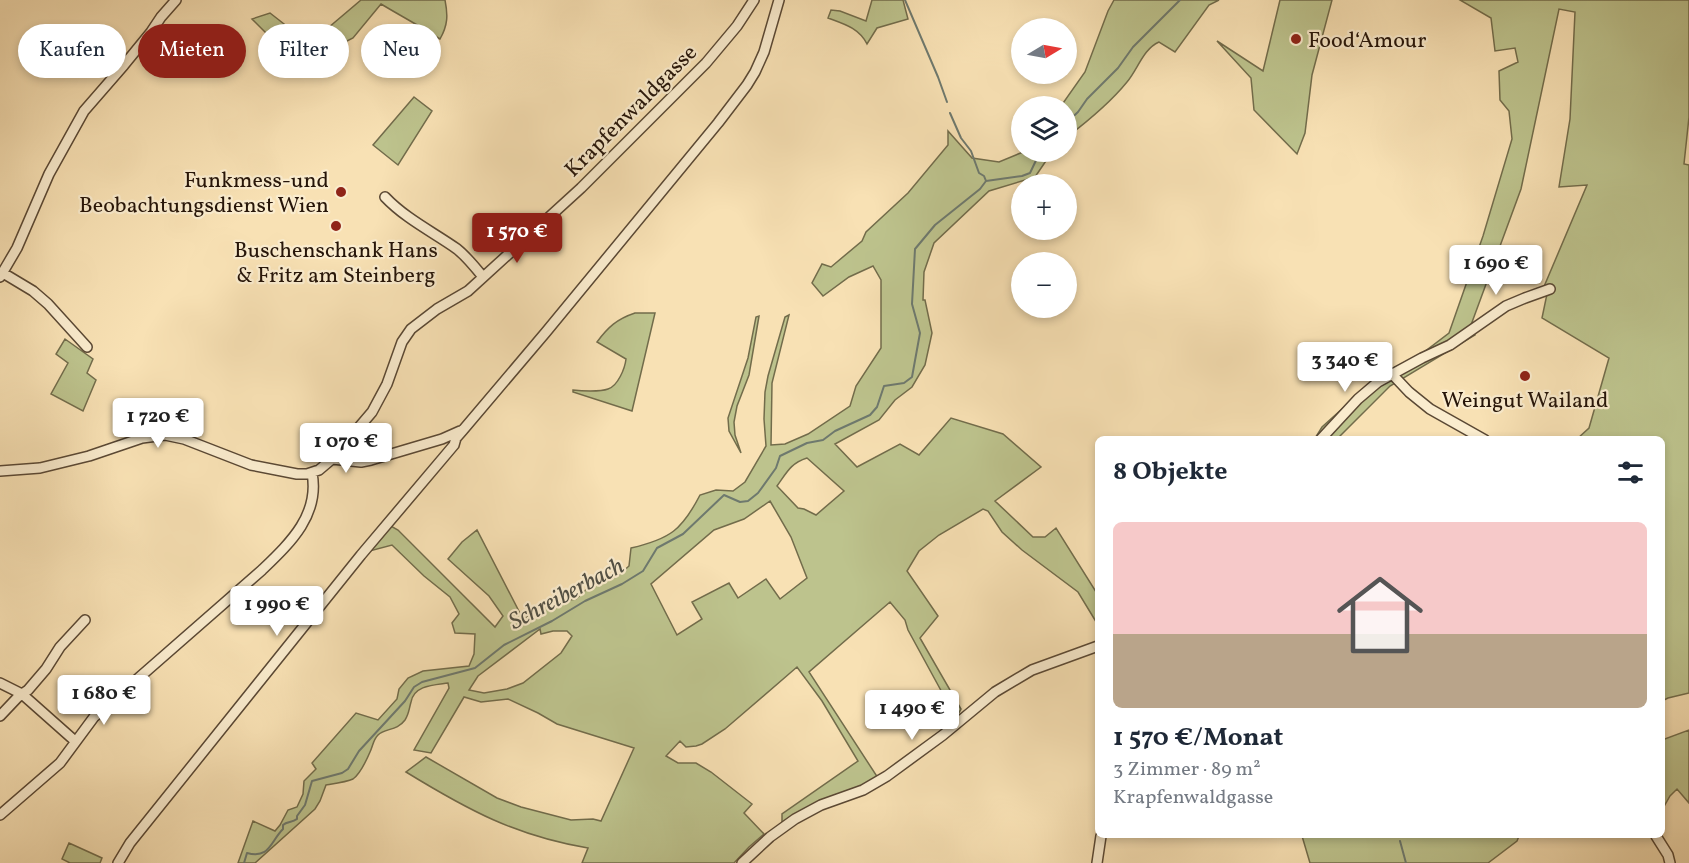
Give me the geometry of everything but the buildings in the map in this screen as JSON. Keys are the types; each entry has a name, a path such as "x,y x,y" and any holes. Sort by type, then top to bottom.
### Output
{"street":[{"path":"87,347 48,303 33,291 1,275 17,248 57,158 84,111 176,0"},
{"name":"Krapfenwaldgasse","path":"312,473 332,459 372,412 387,384 402,342 411,329 437,309 462,296 581,188 706,63 731,34 754,0"},
{"path":"118,863 130,843 360,555 454,445 462,430 718,123 747,85 761,61 779,0"},
{"path":"385,198 414,221 459,250 483,277"},
{"path":"1324,436 1362,395 1392,374 1450,345 1497,311 1550,289"},
{"path":"1392,374 1430,409 1478,436"},
{"path":"332,459 361,462 371,460 442,439 462,430"},
{"path":"0,471 40,468 89,456 150,436 165,435 184,439 251,465 292,474 312,473 315,488 309,513 282,550 94,717 60,763 0,815"},
{"path":"0,716 18,696 28,690 46,669 60,647 85,620"},
{"path":"742,863 770,837 795,819 821,805 863,790 887,776 995,692 1032,670 1095,647"},
{"path":"0,683 22,694 75,741"},
{"path":"1097,863 1101,838"},
{"path":"1657,838 1668,855 1670,863"}],"green space":[{"path":"361,0 445,0 447,15 441,37 441,24 415,24 381,4 349,40 349,24 333,24"},
{"path":"872,0 903,0 908,19 877,28 867,44 855,30 828,18 831,10 866,21"},
{"path":"1114,0 1219,0 1209,5 1175,52 1159,42 1153,45 1120,90 1077,129 1077,96 1068,96 1085,72"},
{"path":"1280,0 1332,0 1312,75 1305,133 1297,154 1254,110 1251,78 1217,41 1263,71"},
{"path":"1460,0 1689,0 1689,117 1684,164 1689,165 1689,693 1665,700 1665,436 1580,436 1589,428 1609,358 1542,318 1547,294 1543,289 1587,185 1559,187 1570,119 1575,12 1559,9 1521,189 1471,325 1475,335 1390,386 1340,436 1316,436 1322,427 1381,374 1420,355 1449,333 1483,236 1512,139 1509,111 1500,100 1499,71 1518,62 1515,48 1495,51 1491,18"},
{"path":"270,13 284,24 258,25 252,19"},
{"path":"414,97 432,111 398,165 373,145"},
{"path":"948,131 972,158 999,162 1011,157 1011,162 1045,162 1037,174 1011,174 1011,184 989,191 934,243 924,272 923,300 925,300 932,333 925,365 912,387 895,400 879,420 835,444 857,467 900,444 919,455 951,418 1003,434 1041,467 995,501 1033,537 1045,537 1056,528 1095,590 1095,620 1078,592 1022,550 1002,532 988,511 983,509 939,535 919,551 907,571 938,616 920,638 961,709 956,718 908,630 905,620 890,602 809,672 878,778 818,802 782,823 782,814 858,761 822,701 797,667 725,729 696,746 686,747 680,741 666,756 678,763 696,763 752,804 744,813 764,834 734,863 582,863 588,848 538,836 493,820 406,772 426,757 497,798 521,807 571,820 601,821 634,748 557,724 508,699 481,702 464,697 431,753 414,750 449,688 448,683 431,685 416,692 405,720 402,724 378,735 356,777 326,785 315,809 255,863 238,863 253,821 275,831 288,810 297,807 303,794 304,781 316,769 312,763 356,713 378,720 397,699 399,689 408,678 423,671 469,666 474,654 475,634 455,633 452,623 459,614 450,597 392,545 366,552 389,525 398,530 495,627 503,616 489,596 448,559 462,542 477,530 523,619 543,607 576,599 590,586 619,575 629,566 631,548 665,537 681,525 700,495 716,490 733,491 745,482 766,446 765,392 785,317 789,315 772,383 771,445 785,444 808,434 850,406 856,386 881,348 881,280 873,266 849,277 823,296 812,283 822,264 831,267 862,241 866,232 908,193 948,145","holes":["807,458 844,491 816,515 798,508 777,486 793,465","770,501 791,537 807,578 780,599 766,579 738,598 729,583 692,602 702,619 677,635 651,584 714,530 744,519","540,629 541,634 567,631 572,636 561,653 523,683 507,689 484,693 469,690 478,676"]},
{"path":"635,313 655,313 632,411 573,392 573,390 605,390 618,381 626,359 597,342 613,324"},
{"path":"759,316 749,375 737,406 734,422 735,435 741,453 729,431 728,418 748,358 756,317"},
{"path":"65,339 93,359 87,373 96,380 83,411 51,394 68,363 56,354"},
{"path":"1689,730 1689,803 1677,789 1665,805 1665,739"},
{"path":"1303,838 1518,838 1488,863 1310,863"},
{"path":"69,843 102,858 100,863 70,863 62,859"}],"waterway":[{"path":"905,0 947,102"},
{"name":"Schreiberbach","path":"1077,113 1087,99 1118,68 1133,47 1180,0"},
{"path":"950,113 961,138 971,151 979,173 986,181"},
{"name":"Schreiberbach","path":"244,863 247,853 260,854 265,851 283,829 283,825 297,819 305,805 312,781 342,773 348,769 359,751 405,701 414,687 422,682 475,668 504,645 552,621 585,601 622,584 643,571 657,548 683,534 724,495 740,502 748,501 758,493 776,468 780,456 807,443 823,440 835,431 870,415 877,407 884,386 904,383 912,377 920,333 912,304 915,249 935,225 980,189 986,181 1030,173 1035,162"},
{"path":"1400,841 1406,863"}],"place":[{"name":"Food‘Amour","path":"1296,39"},
{"name":"Funkmess-und Beobachtungsdienst Wien","path":"341,192"},
{"name":"Buschenschank Hans & Fritz am Steinberg","path":"336,226"},
{"name":"Weingut Wailand","path":"1525,376"}]}
